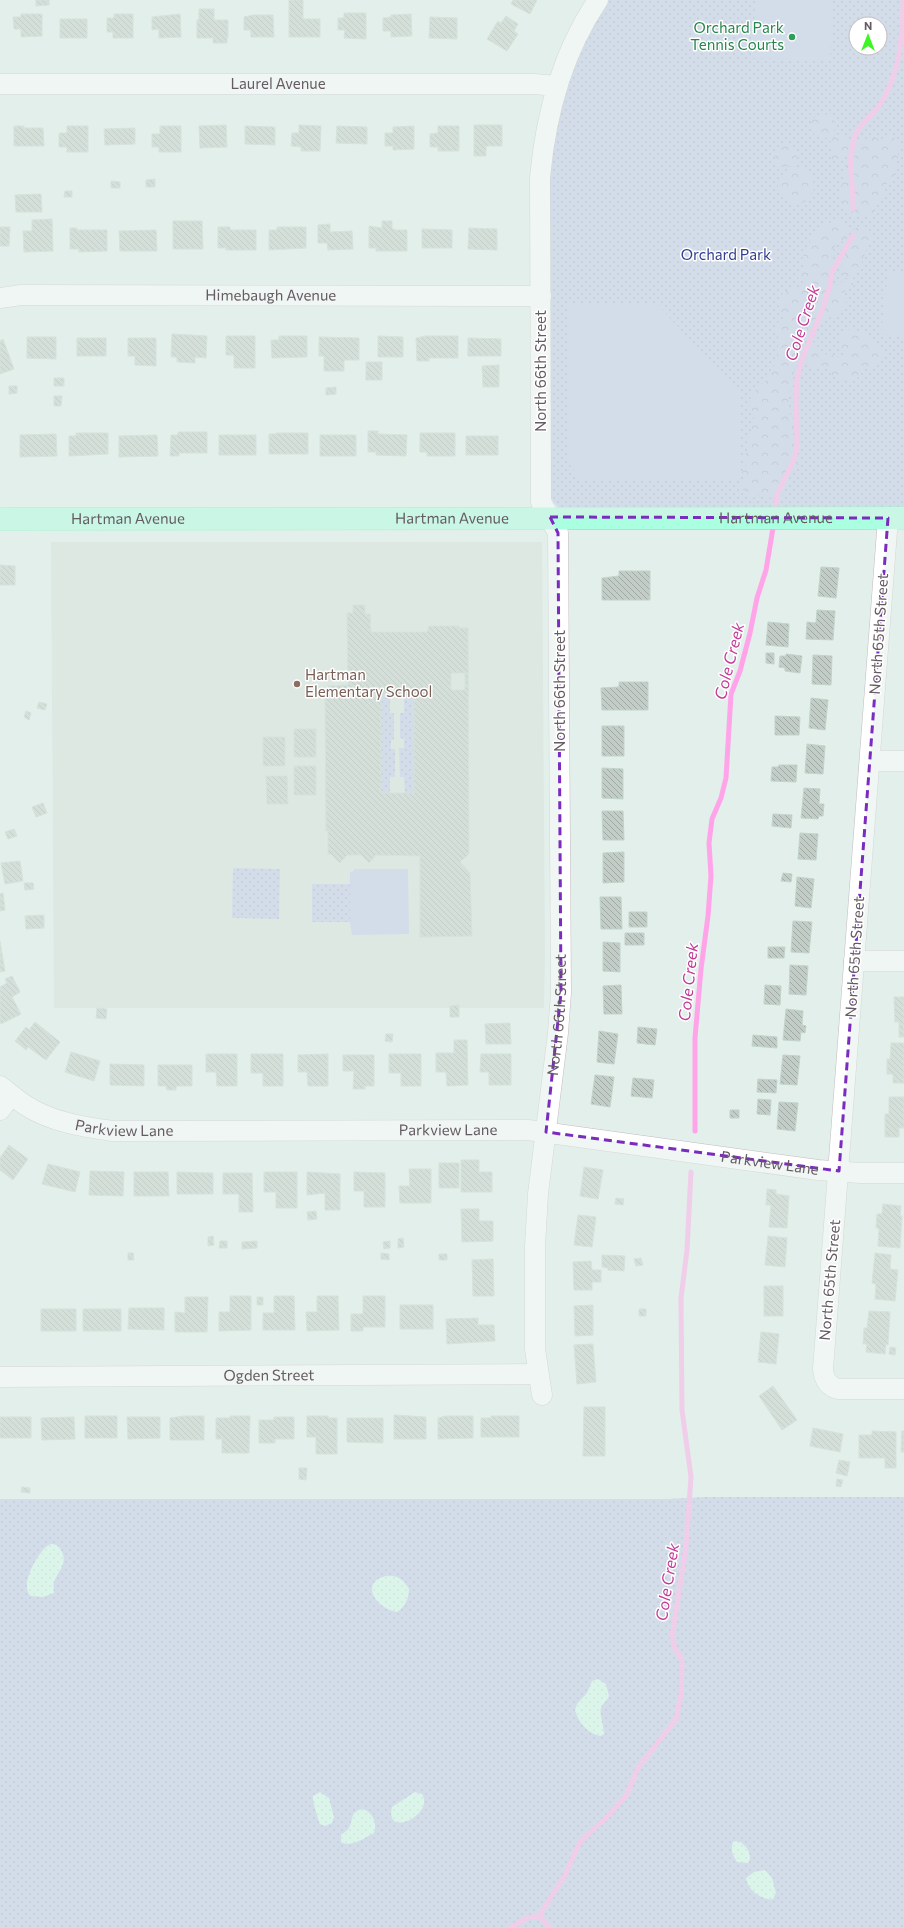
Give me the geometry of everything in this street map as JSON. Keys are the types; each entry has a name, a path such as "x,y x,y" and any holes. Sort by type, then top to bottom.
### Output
{"main road":[{"name":"Hartman Avenue","path":"0,519 550,517 896,518"}],"street":[{"name":"North 66th Street","path":"542,1396 535,1349 535,1246 538,1194 558,1033 561,993 558,533 541,502 540,177 545,128 557,86 570,49 598,0"},
{"name":"Laurel Avenue","path":"0,84 534,84 557,86"},
{"name":"Himebaugh Avenue","path":"0,298 21,295 541,296"},
{"name":"North 65th Street","path":"896,518 870,761 823,1369 826,1382 832,1387 838,1389 904,1389"},
{"path":"870,761 904,761"},
{"path":"854,961 904,961"},
{"name":"Parkview Lane","path":"4,1097 54,1119 81,1126 113,1131 546,1132 818,1170 904,1173"},
{"name":"Ogden Street","path":"0,1377 538,1374"}],"highlighted area":[{"path":"550,517 888,518 839,1171 546,1132 561,993 558,533"}],"shaded area":[{"name":"Hartman Elementary School","path":"51,542 542,542 545,949 544,1008 54,1008"}],"green space":[{"name":"Orchard Park","path":"608,0 904,0 904,509 561,509 555,504 549,493 548,169 571,64"},
{"name":"Orchard Park Tennis Courts","path":"755,0 832,0 830,60 753,58"},
{"path":"823,114 828,115 834,121 834,131 828,137 823,138 818,137 812,131 811,126 812,121 818,115"},
{"path":"841,134 855,143 873,138 886,139 893,137 899,143 896,177 886,184 885,191 880,198 880,204 875,206 874,212 870,215 848,215 841,201 841,191 846,168 855,156 855,153 848,149 844,159 839,161 832,160 830,155 832,149 829,146 833,138"},
{"path":"786,145 794,148 797,156 794,164 786,167 778,164 775,156 778,148"},
{"path":"800,168 809,173 813,179 813,193 809,199 800,204 792,204 783,199 779,193 778,182 783,173 789,169"},
{"path":"839,220 848,225 848,232 845,238 834,247 830,273 831,281 832,284 837,286 844,280 851,280 854,285 852,288 840,294 840,297 846,296 847,301 833,316 825,319 812,320 810,323 811,330 796,343 794,357 796,363 787,407 790,411 791,421 794,425 793,437 798,443 797,456 801,459 801,462 795,467 787,483 780,491 783,493 780,500 772,497 766,499 762,497 761,491 752,499 748,495 747,489 743,490 741,487 744,480 742,472 746,467 744,459 750,449 746,440 752,433 751,425 754,418 748,402 758,386 765,382 777,358 778,345 776,330 778,322 782,321 783,318 780,312 781,295 792,287 802,288 803,282 798,278 799,270 806,267 802,260 807,247 820,229 825,225"},
{"path":"861,225 869,229 872,239 854,278 845,278 842,275 841,270 846,256 847,246 850,243 853,230"},
{"path":"888,272 904,274 904,337 881,334"},
{"path":"568,305 658,305 740,394 740,479 580,479 568,462"},
{"path":"849,329 867,333 874,343 882,347 883,355 878,365 863,369 857,379 844,381 831,375 831,367 814,367 806,362 805,356 812,341 822,352 829,356 834,355 839,358 843,357 843,353 838,349 840,338 846,330"},
{"path":"381,695 390,695 390,713 394,713 394,740 391,740 391,749 395,749 395,777 390,777 390,793 381,793"},
{"path":"404,696 414,696 414,793 405,793 404,777 400,777 399,748 404,748 404,739 400,738 400,713 404,713"},
{"path":"233,868 280,869 279,919 232,918"},
{"path":"354,869 408,869 409,934 352,935 350,922 350,872 354,871"},
{"path":"312,884 350,884 350,922 312,922"},
{"path":"704,1497 904,1497 904,1928 0,1928 0,1499 667,1499"}],"sand":[{"path":"51,1544 59,1547 64,1559 62,1567 55,1579 54,1593 43,1597 31,1596 27,1585 28,1577 36,1560 46,1547"},
{"path":"386,1576 399,1578 409,1589 406,1602 397,1612 390,1610 377,1601 372,1590 373,1584 378,1579"},
{"path":"598,1679 606,1684 609,1696 601,1708 604,1734 601,1736 592,1733 584,1727 578,1719 575,1710 577,1704 587,1693 592,1681"},
{"path":"320,1792 329,1798 334,1817 332,1823 325,1826 320,1824 313,1802 313,1796"},
{"path":"415,1792 422,1794 424,1802 422,1809 416,1816 409,1820 401,1822 395,1821 392,1816 392,1807"},
{"path":"362,1809 369,1812 375,1822 374,1833 353,1843 345,1844 341,1842 341,1835 349,1828 353,1814"},
{"path":"736,1841 743,1844 748,1849 750,1860 748,1863 737,1862 734,1857 732,1848 733,1842"},
{"path":"765,1870 772,1878 776,1893 773,1899 760,1896 752,1890 747,1882 746,1878 754,1872"}],"building":[{"path":"36,0 49,0 49,5 36,6"},
{"path":"289,0 303,0 303,19 320,19 320,37 289,37"},
{"path":"513,0 537,0 530,14 511,4"},
{"path":"199,9 214,9 214,20 228,20 227,43 213,43 213,38 197,38 197,20 199,20"},
{"path":"344,13 366,13 366,39 344,38 345,30 338,30 338,18 344,18"},
{"path":"21,14 42,14 42,36 21,37 21,29 14,29 13,17 21,17"},
{"path":"114,14 133,14 133,38 113,38 113,32 107,32 107,18 114,18"},
{"path":"180,14 181,37 159,38 159,29 152,30 152,17"},
{"path":"411,14 412,36 391,37 391,31 383,31 383,18 391,17 391,15"},
{"path":"253,15 273,15 274,37 251,37 251,30 244,30 244,17"},
{"path":"506,16 518,24 514,31 518,34 507,51 487,39 498,21 501,23"},
{"path":"430,17 457,18 457,39 429,38"},
{"path":"60,19 87,19 87,38 60,38"},
{"path":"226,125 227,147 200,148 199,126"},
{"path":"299,125 321,126 320,151 301,151 301,147 291,146 292,133 299,133"},
{"path":"474,125 502,125 502,146 486,146 486,156 474,156"},
{"path":"14,126 24,126 24,128 43,128 44,146 14,146"},
{"path":"67,126 88,126 88,152 67,152 67,147 59,147 59,133 67,133"},
{"path":"160,126 181,126 181,152 159,152 159,147 152,147 152,134 160,134"},
{"path":"245,126 275,127 275,145 245,144"},
{"path":"337,126 367,127 367,144 336,143"},
{"path":"414,126 414,149 393,150 393,146 385,146 385,133 393,133 393,127"},
{"path":"438,126 459,126 459,151 438,151 438,147 430,147 430,134 438,133"},
{"path":"135,128 135,144 105,145 104,129"},
{"path":"155,179 155,187 146,187 146,180"},
{"path":"111,181 120,182 120,188 111,188"},
{"path":"65,191 72,191 72,197 64,197"},
{"path":"41,194 42,212 16,212 15,195"},
{"path":"52,219 53,251 24,252 23,231 32,231 32,220"},
{"path":"173,221 202,221 203,249 173,249"},
{"path":"382,221 392,221 392,229 407,230 407,251 376,251 376,248 369,248 369,226 382,228"},
{"path":"330,224 330,232 352,231 353,249 328,250 327,243 318,243 318,225"},
{"path":"0,227 10,227 9,246 0,246"},
{"path":"218,227 230,227 230,230 256,230 256,250 226,250 226,248 218,248"},
{"path":"277,227 306,227 306,248 269,250 269,230 277,230"},
{"path":"70,228 77,228 77,230 107,230 107,251 79,252 79,249 70,249"},
{"path":"469,228 497,229 497,250 468,249"},
{"path":"422,229 452,230 452,248 422,248"},
{"path":"156,230 157,251 120,251 119,231"},
{"path":"172,334 207,336 206,358 195,357 195,363 177,362 177,357 171,357"},
{"path":"226,336 255,336 255,368 234,368 234,355 226,355"},
{"path":"279,336 307,336 307,357 272,358 271,340 279,340"},
{"path":"378,336 403,337 403,357 378,357"},
{"path":"426,336 458,336 458,358 429,358 429,361 417,361 416,338"},
{"path":"27,337 56,337 56,359 27,358"},
{"path":"319,337 359,338 359,360 344,360 344,371 324,371 324,356 319,356"},
{"path":"77,338 106,338 106,356 77,356"},
{"path":"128,338 156,338 156,366 135,365 135,356 128,356"},
{"path":"468,338 501,339 501,356 468,356"},
{"path":"3,339 14,369 0,374 0,341"},
{"path":"366,362 382,362 382,380 366,380"},
{"path":"499,365 499,387 483,387 482,366"},
{"path":"54,378 64,378 64,386 54,386"},
{"path":"9,386 17,386 17,393 9,394"},
{"path":"336,387 336,394 326,395 326,388"},
{"path":"54,396 62,396 61,406 54,406"},
{"path":"368,431 378,431 378,434 407,435 406,456 376,455 376,452 368,452"},
{"path":"178,432 207,432 207,453 179,453 179,456 170,456 171,435 178,435"},
{"path":"76,433 108,433 108,454 69,456 69,436 76,436"},
{"path":"308,433 308,454 269,454 269,434"},
{"path":"420,433 455,433 455,456 427,456 427,452 420,452"},
{"path":"56,434 57,456 20,457 20,435"},
{"path":"157,435 158,456 119,457 119,436"},
{"path":"219,435 256,435 256,455 219,455"},
{"path":"320,435 356,435 356,456 320,456"},
{"path":"466,436 498,436 498,455 466,455"},
{"path":"0,565 15,566 15,585 0,585"},
{"path":"821,567 839,568 836,598 818,596"},
{"path":"619,571 650,571 650,600 602,600 602,578 619,576"},
{"path":"353,605 365,605 365,614 370,614 371,632 427,632 429,626 459,626 459,628 468,628 469,854 460,862 470,873 472,936 420,937 420,856 376,855 369,863 361,855 347,855 340,863 331,854 328,854 328,831 326,831 325,692 328,692 328,686 348,685 347,613 353,613","holes":["451,673 465,673 465,690 451,690","381,695 414,696 414,793 381,793"]},
{"path":"817,610 835,611 833,640 806,639 807,622 816,623"},
{"path":"768,622 789,624 788,647 766,645"},
{"path":"766,653 774,653 774,664 766,663"},
{"path":"786,654 802,656 800,673 785,671 785,668 779,667 780,656 786,656"},
{"path":"813,655 832,656 831,685 812,684"},
{"path":"619,682 648,682 648,710 602,710 601,688 619,687"},
{"path":"811,698 828,700 825,730 809,728"},
{"path":"39,702 47,704 45,710 37,708"},
{"path":"26,711 31,713 29,720 24,717"},
{"path":"775,716 800,717 799,735 775,735"},
{"path":"602,726 624,726 624,756 602,756"},
{"path":"294,729 316,729 316,757 294,757"},
{"path":"263,737 285,737 285,766 263,766"},
{"path":"807,744 825,746 823,774 805,773"},
{"path":"779,765 797,765 796,782 771,781 772,767 778,767"},
{"path":"294,766 316,766 316,795 294,795"},
{"path":"602,768 623,769 623,799 602,798"},
{"path":"266,776 287,776 288,804 267,804"},
{"path":"804,788 820,789 819,804 824,804 823,816 819,816 818,819 801,818"},
{"path":"43,803 47,813 36,817 32,807"},
{"path":"602,811 623,811 624,840 603,840"},
{"path":"773,814 792,815 791,828 772,826"},
{"path":"14,829 17,836 8,839 5,832"},
{"path":"800,833 818,834 816,860 798,859"},
{"path":"624,852 624,882 603,883 603,853"},
{"path":"20,861 23,881 5,884 1,863"},
{"path":"783,873 792,874 791,882 781,881"},
{"path":"797,877 814,879 811,908 795,906"},
{"path":"24,883 33,883 34,889 25,890"},
{"path":"3,893 5,910 0,911 0,894"},
{"path":"600,897 621,897 622,929 601,929"},
{"path":"629,912 647,912 647,927 629,927"},
{"path":"44,915 44,928 26,929 25,916"},
{"path":"793,921 812,922 809,953 791,952"},
{"path":"625,933 644,933 644,945 625,945"},
{"path":"0,941 5,971 0,972"},
{"path":"603,942 620,943 620,972 603,971"},
{"path":"768,947 785,947 784,958 768,958"},
{"path":"790,965 808,966 806,995 789,994"},
{"path":"12,976 20,992 12,997 21,1014 1,1024 0,987 7,983 5,979"},
{"path":"621,985 622,1014 604,1014 603,986"},
{"path":"765,985 781,986 780,1005 764,1004"},
{"path":"894,997 904,997 904,1037 899,1037 899,1022 895,1022"},
{"path":"459,1005 459,1017 450,1017 450,1006"},
{"path":"97,1008 107,1009 106,1019 96,1018"},
{"path":"786,1009 803,1011 802,1025 806,1026 805,1033 801,1032 800,1041 783,1040"},
{"path":"35,1022 60,1042 46,1060 28,1047 26,1050 15,1041 26,1027 29,1030"},
{"path":"510,1023 511,1044 486,1044 485,1024"},
{"path":"638,1027 657,1029 655,1045 637,1043"},
{"path":"599,1031 618,1034 614,1064 597,1062"},
{"path":"386,1034 393,1034 392,1042 385,1041"},
{"path":"753,1035 777,1037 777,1048 752,1046"},
{"path":"454,1040 467,1040 468,1085 447,1086 446,1072 436,1072 436,1053 454,1053"},
{"path":"891,1043 904,1043 904,1083 893,1083 893,1074 887,1074 887,1059 890,1059"},
{"path":"71,1052 100,1061 94,1081 65,1072"},
{"path":"206,1054 237,1054 237,1086 217,1086 216,1072 206,1072"},
{"path":"251,1054 283,1054 283,1086 263,1086 263,1073 251,1073"},
{"path":"328,1054 328,1086 308,1086 307,1072 298,1072 298,1055"},
{"path":"389,1054 421,1054 421,1086 401,1086 401,1073 389,1073"},
{"path":"481,1054 511,1054 511,1085 489,1085 489,1072 480,1072"},
{"path":"343,1055 374,1055 374,1086 365,1086 365,1089 353,1089 354,1071 343,1071"},
{"path":"783,1055 800,1056 797,1085 780,1084"},
{"path":"110,1064 144,1065 144,1086 110,1085"},
{"path":"158,1065 192,1065 192,1086 176,1086 176,1090 167,1090 166,1086 158,1086"},
{"path":"595,1075 614,1077 610,1107 591,1104"},
{"path":"633,1078 654,1080 652,1098 631,1096"},
{"path":"758,1079 777,1080 776,1093 757,1092"},
{"path":"889,1097 904,1097 904,1128 899,1128 899,1137 885,1137 885,1114 889,1114"},
{"path":"758,1099 771,1100 770,1115 757,1114"},
{"path":"779,1102 798,1103 795,1131 777,1129"},
{"path":"730,1110 739,1110 739,1118 730,1118"},
{"path":"9,1145 28,1159 13,1180 0,1170 0,1158"},
{"path":"461,1160 479,1160 479,1172 492,1172 492,1192 461,1192"},
{"path":"439,1163 459,1163 459,1188 439,1188"},
{"path":"48,1164 80,1172 75,1192 42,1184"},
{"path":"584,1167 603,1170 598,1199 580,1196"},
{"path":"409,1169 431,1169 431,1203 400,1203 399,1186 410,1186"},
{"path":"90,1171 124,1172 123,1196 89,1195"},
{"path":"134,1172 168,1172 169,1196 134,1196"},
{"path":"177,1172 213,1173 213,1194 177,1194"},
{"path":"264,1172 297,1172 297,1208 276,1208 276,1192 264,1192"},
{"path":"307,1172 340,1174 340,1210 325,1210 325,1193 307,1195"},
{"path":"354,1172 385,1173 385,1207 364,1207 364,1191 354,1191"},
{"path":"223,1173 252,1173 253,1212 239,1212 239,1194 223,1194"},
{"path":"767,1189 776,1190 776,1194 789,1196 787,1228 769,1227 771,1205 766,1205"},
{"path":"616,1198 624,1199 623,1205 615,1204"},
{"path":"883,1204 901,1206 900,1216 902,1216 900,1248 878,1246 879,1228 876,1228 877,1214 882,1214"},
{"path":"461,1209 479,1209 479,1221 493,1221 493,1241 462,1242"},
{"path":"316,1211 317,1219 308,1220 307,1212"},
{"path":"578,1215 596,1217 592,1247 574,1245"},
{"path":"213,1236 214,1245 208,1246 208,1237"},
{"path":"768,1236 787,1238 785,1267 765,1265"},
{"path":"403,1238 404,1247 398,1248 398,1239"},
{"path":"220,1241 227,1241 227,1248 219,1248"},
{"path":"257,1241 257,1248 242,1249 242,1242"},
{"path":"390,1241 390,1248 384,1249 383,1242"},
{"path":"128,1253 133,1253 134,1260 128,1260"},
{"path":"381,1253 389,1254 389,1260 381,1259"},
{"path":"875,1253 891,1255 890,1269 898,1270 895,1301 875,1299 876,1284 872,1283"},
{"path":"439,1254 447,1254 447,1260 439,1260"},
{"path":"602,1255 625,1256 624,1271 608,1270 608,1268 602,1267"},
{"path":"641,1258 643,1265 636,1266 634,1259"},
{"path":"493,1259 494,1296 473,1296 472,1260"},
{"path":"591,1261 592,1270 601,1270 601,1282 592,1282 592,1290 574,1290 573,1262"},
{"path":"764,1286 783,1286 783,1316 764,1316"},
{"path":"230,1296 251,1296 251,1330 219,1331 219,1312 230,1312"},
{"path":"274,1296 294,1296 295,1330 263,1330 263,1313 274,1313"},
{"path":"317,1296 338,1296 339,1330 307,1331 306,1312 317,1312"},
{"path":"363,1296 385,1296 385,1327 363,1327 363,1331 351,1331 351,1314 363,1314"},
{"path":"185,1297 208,1297 207,1332 175,1332 175,1312 185,1313"},
{"path":"257,1297 263,1297 263,1305 257,1305"},
{"path":"400,1305 433,1305 433,1329 400,1329"},
{"path":"593,1305 593,1335 575,1336 574,1306"},
{"path":"129,1308 164,1308 164,1330 128,1329"},
{"path":"41,1309 76,1309 76,1331 41,1331"},
{"path":"83,1309 121,1309 121,1331 83,1331"},
{"path":"639,1309 646,1309 646,1316 639,1316"},
{"path":"869,1311 890,1312 888,1345 886,1344 885,1354 866,1352 867,1344 863,1344 864,1328 867,1328"},
{"path":"478,1318 478,1325 494,1325 495,1341 447,1344 446,1319"},
{"path":"761,1332 779,1334 776,1364 758,1362"},
{"path":"593,1344 596,1382 577,1384 574,1345"},
{"path":"890,1347 896,1348 895,1355 889,1354"},
{"path":"773,1386 797,1420 782,1430 759,1396"},
{"path":"584,1407 605,1407 605,1456 583,1456"},
{"path":"394,1415 426,1417 426,1439 394,1439"},
{"path":"85,1416 117,1416 117,1438 85,1438"},
{"path":"204,1416 204,1440 170,1440 170,1418"},
{"path":"230,1416 250,1416 249,1453 222,1453 222,1439 216,1439 216,1418 230,1418"},
{"path":"307,1416 328,1416 328,1418 337,1418 337,1454 316,1454 316,1437 307,1437"},
{"path":"446,1416 473,1416 473,1438 438,1439 438,1418"},
{"path":"491,1416 519,1416 519,1437 481,1437 481,1418 491,1418"},
{"path":"0,1417 31,1417 31,1438 0,1438"},
{"path":"74,1417 75,1439 42,1440 41,1418"},
{"path":"127,1417 160,1417 160,1438 128,1439"},
{"path":"274,1417 294,1417 294,1439 275,1439 275,1443 259,1443 259,1420 274,1420"},
{"path":"347,1418 383,1418 383,1443 347,1442"},
{"path":"813,1428 843,1434 840,1452 810,1446"},
{"path":"872,1431 896,1432 896,1468 885,1468 885,1458 859,1458 859,1435 872,1435"},
{"path":"902,1431 904,1431 904,1452 901,1452"},
{"path":"839,1460 850,1462 847,1476 836,1473"},
{"path":"299,1468 307,1468 306,1480 299,1479"},
{"path":"837,1479 843,1480 841,1487 836,1486"},
{"path":"22,1487 30,1488 30,1493 21,1492"}],"waterway":[{"name":"Cole Creek","path":"853,209 851,165 852,147 857,131 881,103 893,78 901,40 903,0"},
{"name":"Cole Creek","path":"775,512 777,494 793,462 797,448 797,379 802,359 821,313 829,289 832,272 853,235"},
{"name":"Cole Creek","path":"695,1131 695,1038 701,969 708,916 711,876 709,843 712,819 721,798 726,778 731,694 740,671 757,598 766,570 774,522"},
{"name":"Cole Creek","path":"510,1928 527,1918 539,1916 565,1875 580,1842 608,1816 626,1796 638,1768 676,1719 681,1694 682,1666 681,1657 675,1649 672,1636 686,1547 691,1477 682,1410 681,1298 687,1250 691,1172"},
{"path":"539,1916 550,1928"}],"place":[{"name":"Orchard Park Tennis Courts","path":"792,37"},
{"name":"Hartman Elementary School","path":"297,684"}]}
